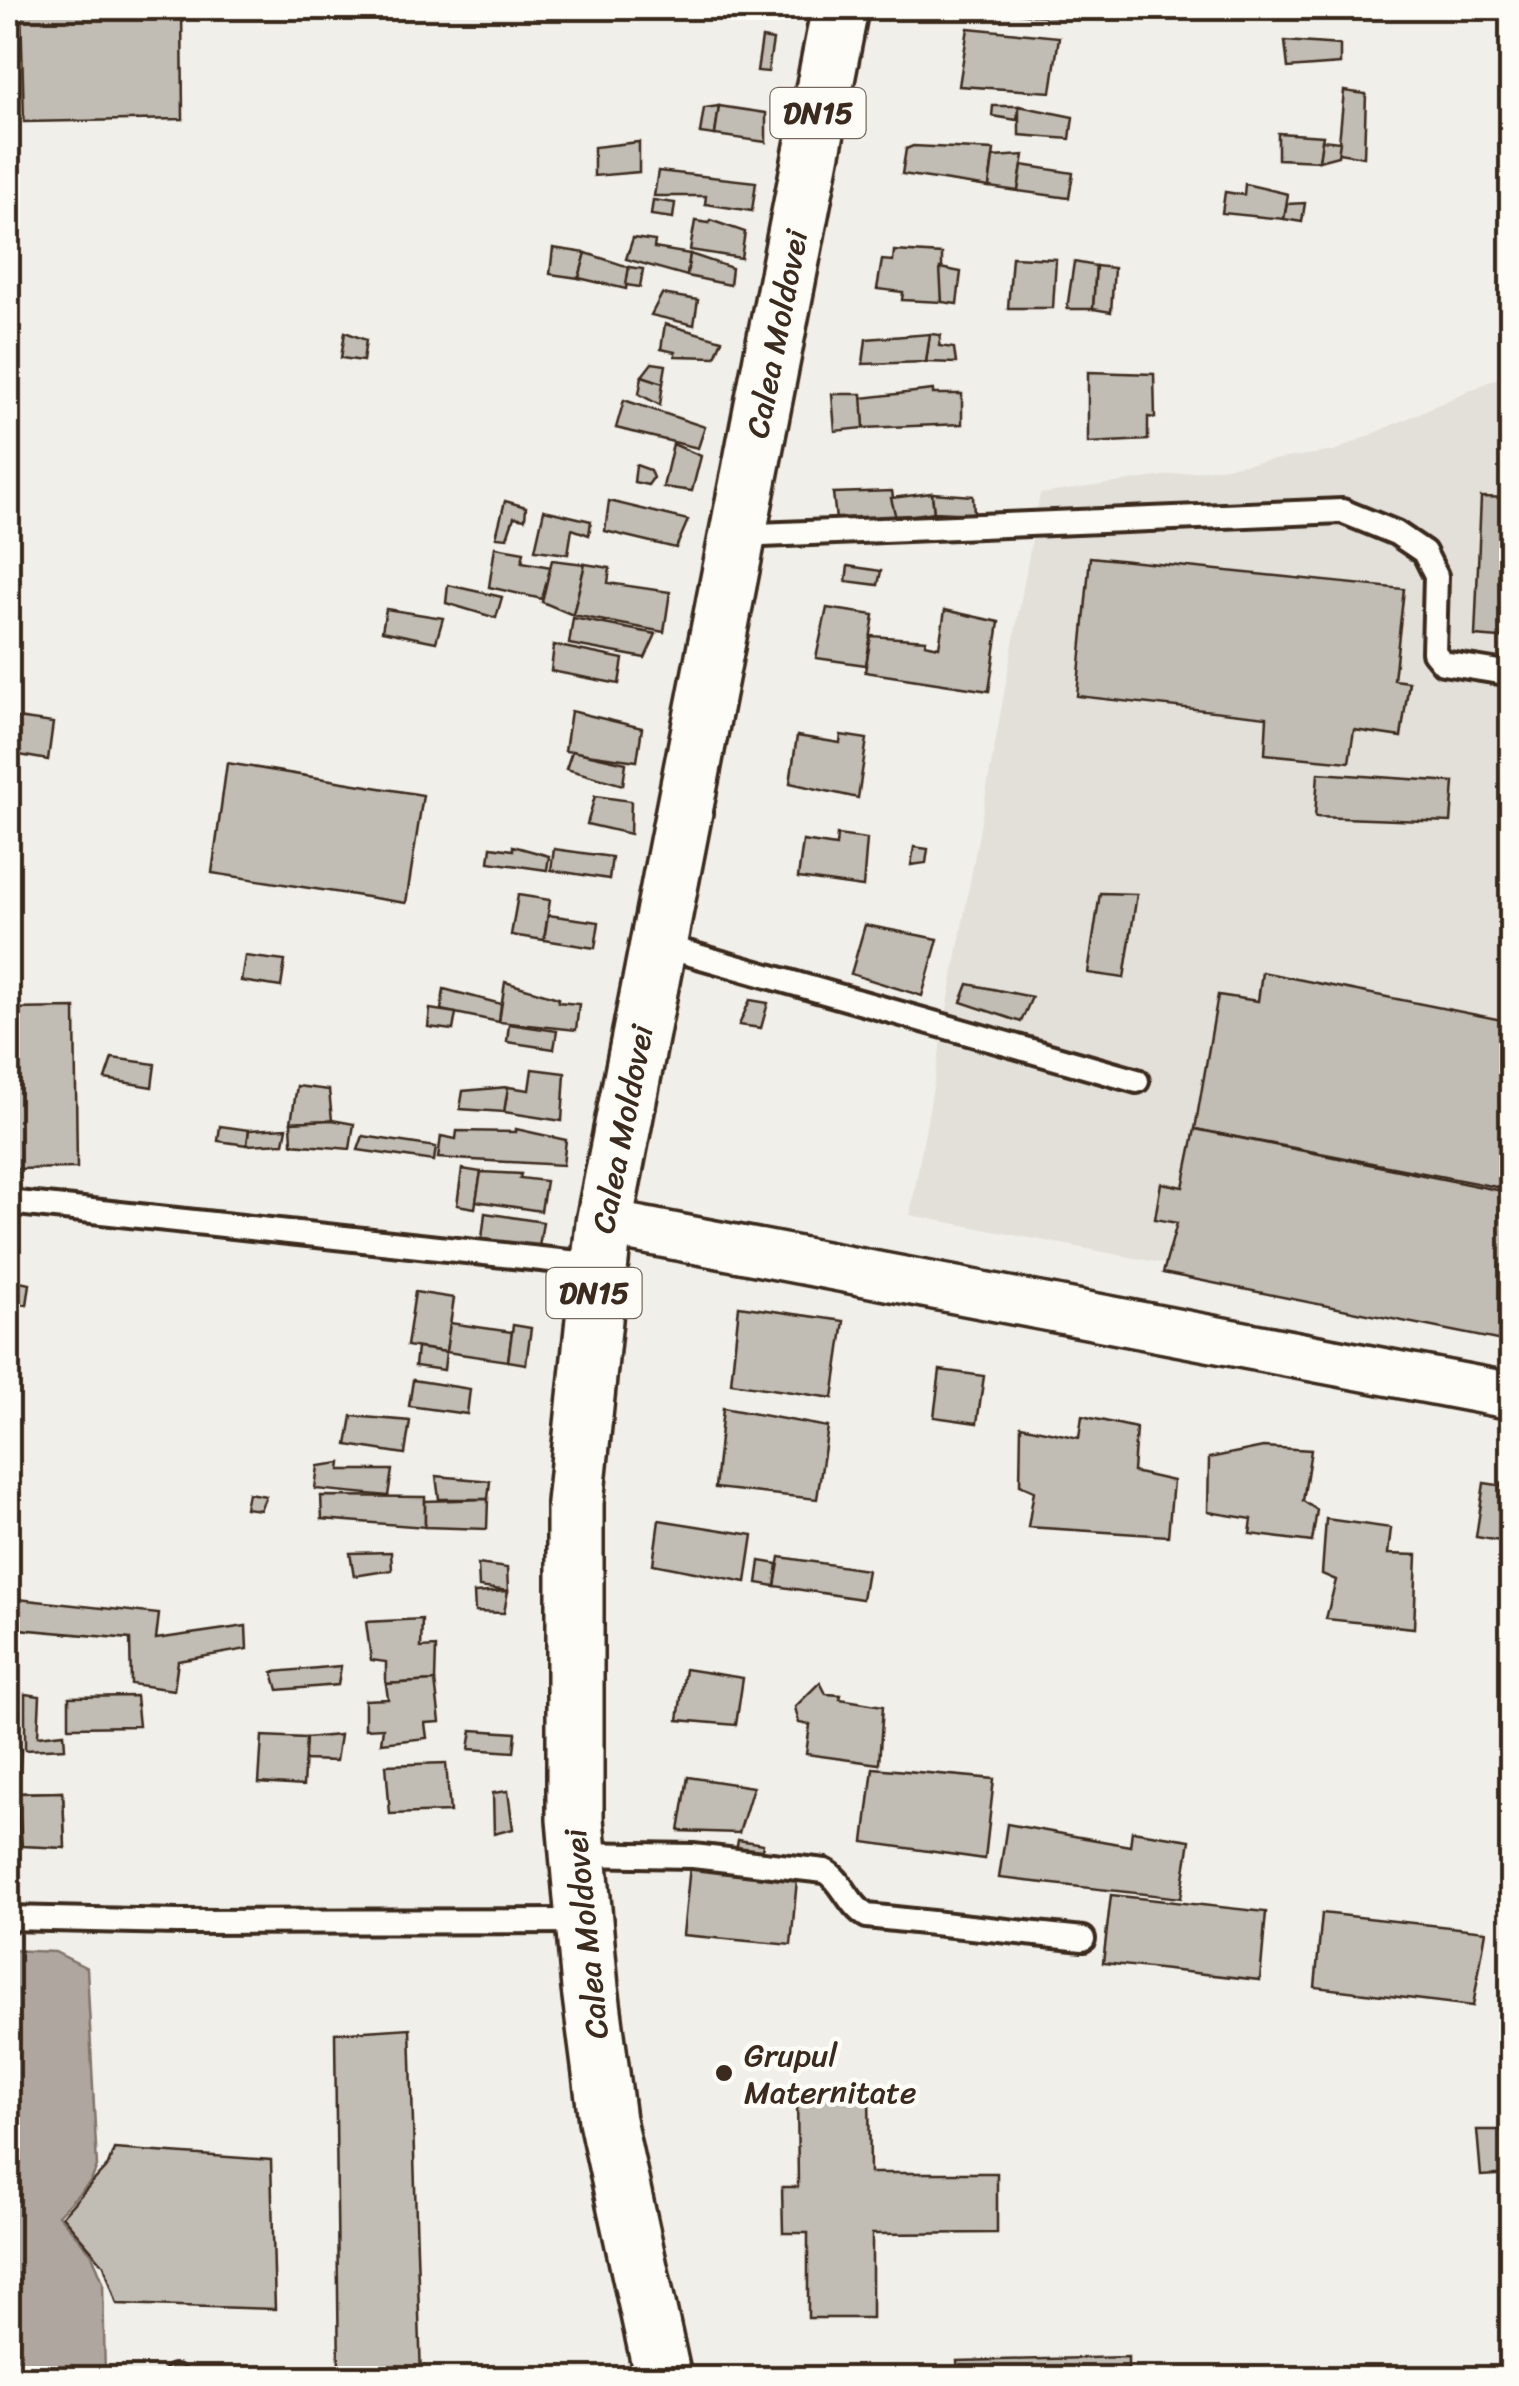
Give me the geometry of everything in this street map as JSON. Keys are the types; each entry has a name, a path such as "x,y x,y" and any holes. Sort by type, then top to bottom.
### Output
{"main road":[{"name":"Calea Moldovei","path":"663,2378 607,2120 584,1920 572,1684 575,1503 600,1244 655,944 840,8"}],"street":[{"path":"600,1244 1512,1396"}],"lane":[{"path":"736,536 1342,510 1396,533 1424,552 1436,576 1434,652 1443,663 1512,674"},
{"path":"655,944 1137,1081"},
{"path":"8,1202 600,1244"},
{"path":"578,1854 694,1856 825,1871 834,1876 846,1898 867,1916 1082,1939"},
{"path":"8,1918 198,1922 584,1920"}],"shaded area":[{"path":"1511,372 1511,1330 910,1215 1040,494 1334,451"},
{"path":"8,1950 55,1952 87,1968 97,2167 91,2181 58,2215 92,2254 103,2282 105,2378 8,2378"}],"building":[{"path":"21,8 182,8 183,119 24,122"},
{"path":"986,8 1032,8 1033,15"},
{"path":"1033,8 1111,8 1110,19 1033,15"},
{"path":"968,28 1059,37 1051,92 959,86"},
{"path":"762,38 773,40 768,72 757,71"},
{"path":"1285,41 1340,45 1340,64 1288,68"},
{"path":"1344,91 1366,94 1364,157 1338,153"},
{"path":"719,106 715,135 700,133 704,108"},
{"path":"719,106 766,113 766,142 715,135"},
{"path":"993,106 1019,106 1017,120 992,116"},
{"path":"1019,106 1073,117 1070,139 1019,135"},
{"path":"1278,133 1323,136 1319,161 1278,159"},
{"path":"1322,140 1340,142 1338,156 1319,161"},
{"path":"639,142 639,172 594,176 594,147"},
{"path":"913,146 994,150 989,187 902,174 906,149"},
{"path":"1024,155 1018,191 989,187 993,157"},
{"path":"1022,165 1073,173 1069,198 1018,191"},
{"path":"658,171 756,182 752,211 705,204 706,196 654,196"},
{"path":"1245,184 1288,194 1284,219 1222,213 1225,192 1244,195"},
{"path":"653,200 675,203 673,218 651,215"},
{"path":"1305,203 1302,222 1284,219 1287,204"},
{"path":"710,220 745,232 741,258 690,250 695,221"},
{"path":"633,238 655,241 654,248 690,254 687,276 626,259"},
{"path":"553,248 586,253 579,278 550,274"},
{"path":"894,251 942,254 942,302 902,300 903,292 877,289 882,260 893,261"},
{"path":"586,253 629,267 626,289 579,278"},
{"path":"690,254 732,268 730,285 687,276"},
{"path":"1012,257 1056,259 1053,308 1008,308"},
{"path":"1074,262 1096,266 1093,309 1067,309"},
{"path":"1096,266 1114,268 1111,312 1093,309"},
{"path":"629,267 643,269 640,287 626,285"},
{"path":"940,268 961,272 957,304 942,302"},
{"path":"662,294 698,300 694,325 651,315"},
{"path":"665,324 722,340 715,357 675,356 675,352 661,349"},
{"path":"345,332 366,340 363,361 341,358"},
{"path":"930,334 941,335 939,346 954,348 956,363 926,362"},
{"path":"930,334 926,362 863,364 866,339"},
{"path":"652,363 666,365 663,383 642,376"},
{"path":"1088,372 1154,374 1155,418 1148,417 1148,440 1088,443"},
{"path":"642,376 663,383 660,405 639,394"},
{"path":"933,390 933,394 962,394 962,424 864,428 861,398"},
{"path":"832,394 862,394 864,428 835,431"},
{"path":"624,400 705,427 698,448 616,428"},
{"path":"673,444 701,456 692,491 663,487"},
{"path":"636,465 650,470 653,478 648,485 634,482"},
{"path":"892,491 896,518 836,520 833,493"},
{"path":"932,493 934,512 896,518 891,498"},
{"path":"932,493 973,496 974,514 934,512"},
{"path":"1481,497 1512,498 1512,639 1475,636"},
{"path":"505,501 526,507 525,519 514,517 507,538 496,537"},
{"path":"609,501 688,520 676,548 605,531"},
{"path":"544,510 591,521 589,535 572,529 568,554 535,550"},
{"path":"495,547 524,552 522,562 551,567 542,599 489,587"},
{"path":"1090,557 1404,589 1394,680 1409,682 1401,737 1354,730 1349,762 1265,754 1267,717 1077,696"},
{"path":"552,560 585,564 573,615 542,602"},
{"path":"585,564 610,568 608,583 670,592 664,632 573,615"},
{"path":"848,566 881,571 878,585 846,581"},
{"path":"448,585 502,597 496,618 446,603"},
{"path":"827,608 874,615 866,665 816,658"},
{"path":"386,609 443,618 436,642 382,631"},
{"path":"945,610 999,622 989,691 865,672 871,636 926,640 925,644 939,647"},
{"path":"573,618 656,634 645,658 569,644"},
{"path":"554,645 623,659 619,684 551,671"},
{"path":"571,711 642,728 637,761 565,751"},
{"path":"10,717 53,723 48,760 8,753"},
{"path":"841,735 867,739 858,798 790,783 797,736 840,743"},
{"path":"572,751 626,763 623,785 566,769"},
{"path":"227,763 423,795 406,903 212,873"},
{"path":"1318,773 1454,782 1451,822 1315,817"},
{"path":"595,796 631,801 630,834 587,824"},
{"path":"837,835 867,839 863,887 798,878 803,841 836,846"},
{"path":"513,846 549,856 547,870 489,862 491,847 513,850"},
{"path":"914,847 928,849 926,863 911,865"},
{"path":"554,849 612,857 609,879 551,870"},
{"path":"1100,893 1137,894 1124,978 1088,973"},
{"path":"518,895 550,900 544,940 511,935"},
{"path":"548,915 599,922 595,948 544,940"},
{"path":"865,925 938,939 922,996 851,974"},
{"path":"245,956 285,961 281,987 241,981"},
{"path":"1262,972 1512,1022 1512,1190 1195,1129 1218,995 1258,1001"},
{"path":"505,982 558,998 558,1002 579,1004 576,1030 499,1022"},
{"path":"968,984 1032,997 1021,1022 961,1002"},
{"path":"444,989 501,1004 499,1022 441,1010"},
{"path":"750,1000 768,1003 761,1028 739,1025"},
{"path":"75,1008 77,1168 8,1169 8,1009"},
{"path":"430,1009 456,1013 453,1030 428,1027"},
{"path":"509,1024 557,1031 554,1049 507,1042"},
{"path":"112,1058 155,1064 152,1087 105,1079"},
{"path":"532,1069 565,1073 562,1121 504,1112 508,1087 529,1090"},
{"path":"297,1086 329,1090 332,1120 291,1122"},
{"path":"508,1087 504,1112 460,1109 463,1091"},
{"path":"332,1120 354,1124 350,1149 292,1144 291,1122"},
{"path":"220,1126 249,1130 247,1145 218,1141"},
{"path":"287,1128 284,1143 247,1145 249,1130"},
{"path":"516,1129 566,1140 563,1165 438,1158 441,1136 456,1139 457,1131"},
{"path":"1195,1129 1512,1193 1512,1343 1163,1273 1177,1223 1155,1219 1161,1183 1183,1187"},
{"path":"363,1136 436,1147 434,1161 358,1150"},
{"path":"462,1169 481,1172 475,1208 457,1205"},
{"path":"481,1172 521,1174 520,1178 546,1181 541,1211 476,1201"},
{"path":"485,1213 543,1222 539,1247 482,1239"},
{"path":"8,1280 30,1284 27,1305 8,1302"},
{"path":"415,1292 454,1298 446,1352 407,1346"},
{"path":"739,1306 844,1321 833,1398 731,1383"},
{"path":"450,1323 512,1332 508,1361 446,1352"},
{"path":"513,1325 531,1328 526,1364 508,1361"},
{"path":"417,1348 446,1352 444,1370 415,1366"},
{"path":"940,1370 984,1376 977,1423 934,1417"},
{"path":"413,1380 470,1389 467,1414 409,1406"},
{"path":"723,1408 828,1427 817,1499 715,1488"},
{"path":"352,1416 410,1421 405,1454 347,1445"},
{"path":"1082,1416 1136,1428 1133,1472 1173,1481 1168,1536 1028,1527 1034,1491 1020,1485 1021,1426 1079,1438"},
{"path":"1263,1447 1311,1450 1303,1501 1317,1510 1312,1542 1250,1534 1252,1519 1208,1512 1209,1458"},
{"path":"341,1463 340,1470 392,1470 388,1496 315,1489 318,1466"},
{"path":"436,1476 490,1481 488,1499 439,1499"},
{"path":"1484,1483 1512,1487 1512,1543 1476,1537"},
{"path":"248,1493 266,1496 260,1510 245,1508"},
{"path":"321,1496 425,1497 425,1527 322,1519"},
{"path":"488,1499 487,1529 425,1527 425,1501"},
{"path":"1326,1519 1391,1528 1388,1554 1417,1555 1414,1628 1326,1619 1336,1580 1322,1574"},
{"path":"659,1520 753,1535 746,1582 653,1564"},
{"path":"391,1552 392,1570 354,1576 350,1553"},
{"path":"780,1557 867,1570 862,1599 775,1586"},
{"path":"760,1561 778,1564 775,1586 757,1583"},
{"path":"478,1564 507,1568 508,1591 479,1587"},
{"path":"508,1591 504,1613 475,1612 474,1593"},
{"path":"8,1598 159,1614 156,1639 246,1626 247,1649 178,1661 174,1690 131,1684 130,1639 8,1628"},
{"path":"422,1619 421,1648 436,1647 435,1681 386,1684 386,1662 371,1660 366,1622"},
{"path":"341,1666 338,1685 278,1690 273,1672"},
{"path":"685,1669 743,1678 736,1725 678,1720"},
{"path":"435,1681 440,1722 425,1723 427,1738 381,1743 383,1728 365,1729 365,1700 388,1699 386,1684"},
{"path":"820,1682 826,1694 883,1706 879,1764 806,1754 810,1725 799,1723 795,1707"},
{"path":"25,1694 40,1696 38,1736 64,1733 65,1748 25,1750"},
{"path":"136,1696 139,1726 69,1727 69,1697"},
{"path":"472,1730 516,1733 514,1752 469,1749"},
{"path":"340,1735 336,1761 303,1760 306,1738"},
{"path":"262,1736 306,1738 303,1786 259,1783"},
{"path":"21,1749 18,1841 8,1840 8,1750"},
{"path":"446,1763 450,1812 390,1814 386,1765"},
{"path":"873,1768 994,1779 985,1859 864,1842"},
{"path":"688,1777 753,1787 739,1833 679,1831"},
{"path":"508,1791 513,1829 494,1834 493,1793"},
{"path":"63,1792 65,1848 18,1845 18,1793"},
{"path":"63,1792 65,1848 22,1846 18,1793"},
{"path":"1007,1824 1130,1846 1132,1831 1190,1840 1181,1898 999,1878"},
{"path":"738,1840 763,1844 761,1858 735,1858"},
{"path":"690,1866 797,1879 791,1945 683,1935"},
{"path":"1111,1895 1266,1912 1260,1980 1103,1963"},
{"path":"1322,1913 1486,1931 1473,2006 1315,1987"},
{"path":"410,2028 421,2378 339,2378 335,2033"},
{"path":"797,2089 869,2089 870,2173 997,2173 997,2233 872,2234 872,2318 808,2318 808,2233 783,2233 782,2187 798,2187"},
{"path":"1477,2130 1512,2130 1512,2174 1481,2176"},
{"path":"114,2149 271,2160 275,2309 117,2304 104,2265 62,2216 108,2165"},
{"path":"1128,2357 1128,2378 958,2378 957,2361"}],"place":[{"name":"Grupul Maternitate","path":"724,2073"}]}
